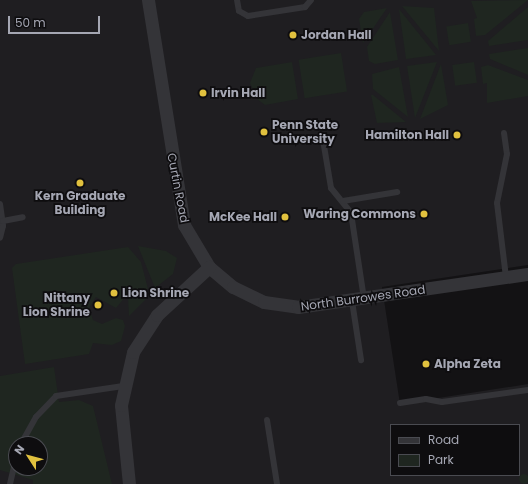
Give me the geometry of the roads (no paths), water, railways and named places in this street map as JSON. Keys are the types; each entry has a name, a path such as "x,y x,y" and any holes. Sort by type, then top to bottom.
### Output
{"street":[{"name":"Curtin Road","path":"148,0 180,210 184,225 209,267"},
{"name":"North Burrowes Road","path":"209,267 242,292 273,304 298,307 358,300 528,274"},
{"path":"129,484 121,418 123,386 133,352 148,327 209,267"}],"lane":[{"path":"237,0 239,10 248,16 305,7 311,0"},
{"path":"504,133 507,154 497,203 506,277"},
{"path":"323,140 330,188 343,201 351,213 362,360"},
{"path":"343,201 397,192"},
{"path":"0,204 3,221 0,238"},
{"path":"3,221 22,217"},
{"path":"25,436 36,417 56,396 123,386"},
{"path":"400,403 426,399 442,402 528,390"},
{"path":"267,420 277,484"}],"place":[{"name":"Jordan Hall","path":"293,35"},
{"name":"Irvin Hall","path":"203,93"},
{"name":"Penn State University","path":"264,132"},
{"name":"Hamilton Hall","path":"457,135"},
{"name":"Kern Graduate Building","path":"80,183"},
{"name":"Waring Commons","path":"424,214"},
{"name":"McKee Hall","path":"285,217"},
{"name":"Lion Shrine","path":"114,293"},
{"name":"Nittany Lion Shrine","path":"98,305"},
{"name":"Alpha Zeta","path":"426,364"}]}
